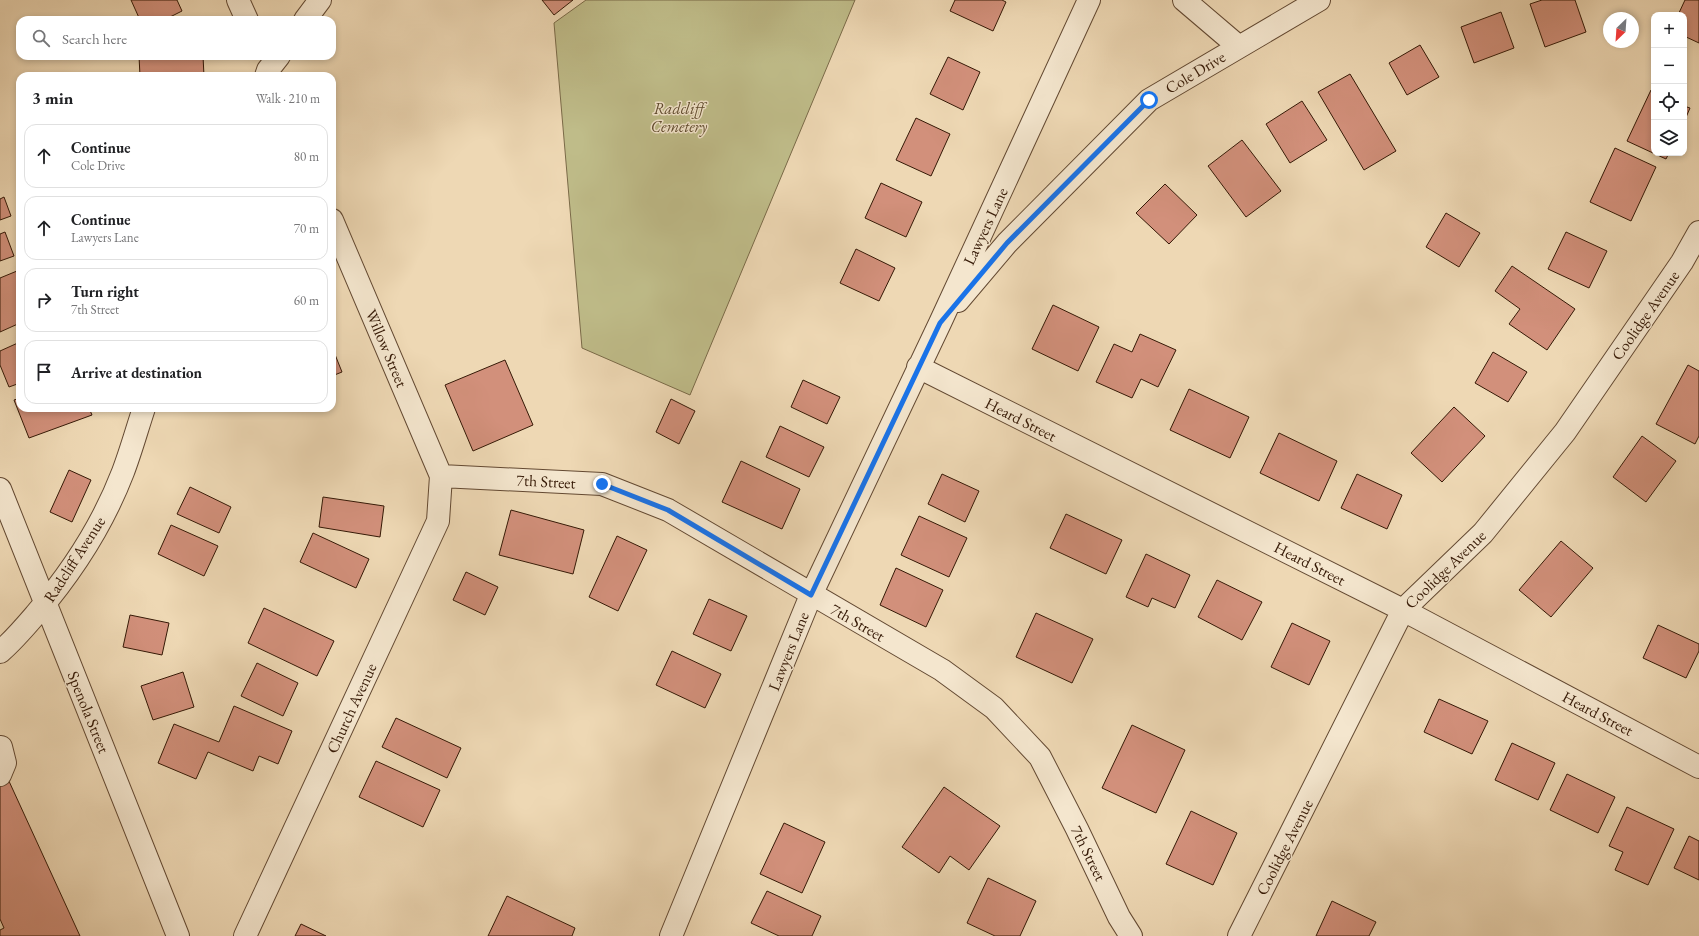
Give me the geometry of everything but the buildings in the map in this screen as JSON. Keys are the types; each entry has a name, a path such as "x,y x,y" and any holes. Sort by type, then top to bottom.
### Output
{"street":[{"path":"238,0 244,16"},
{"path":"309,16 320,0"},
{"name":"Lawyers Lane","path":"671,936 811,595 940,323 1089,0"},
{"path":"1184,0 1238,46"},
{"name":"Cole Drive","path":"940,323 1007,243 1149,100 1238,46 1319,0"},
{"name":"Willow Street","path":"336,229 441,476"},
{"name":"Coolidge Avenue","path":"1239,936 1403,610 1483,533 1565,432 1682,262 1699,232"},
{"name":"Heard Street","path":"918,367 1403,610 1699,767"},
{"name":"Radcliff Avenue","path":"0,652 11,643 46,603 98,526 122,472 143,412"},
{"name":"7th Street","path":"441,476 602,484 668,510 947,674 994,708 1040,757 1131,936"},
{"name":"Church Avenue","path":"245,936 438,521 441,476"},
{"name":"Spenola Street","path":"0,489 178,936"},
{"path":"0,745 5,763 0,775"}],"green space":[{"name":"Radcliff Cemetery","path":"586,0 855,0 690,395 582,348 554,23"}],"route":[{"path":"602,484 668,510 811,595 940,323 1007,243 1149,100"}]}
